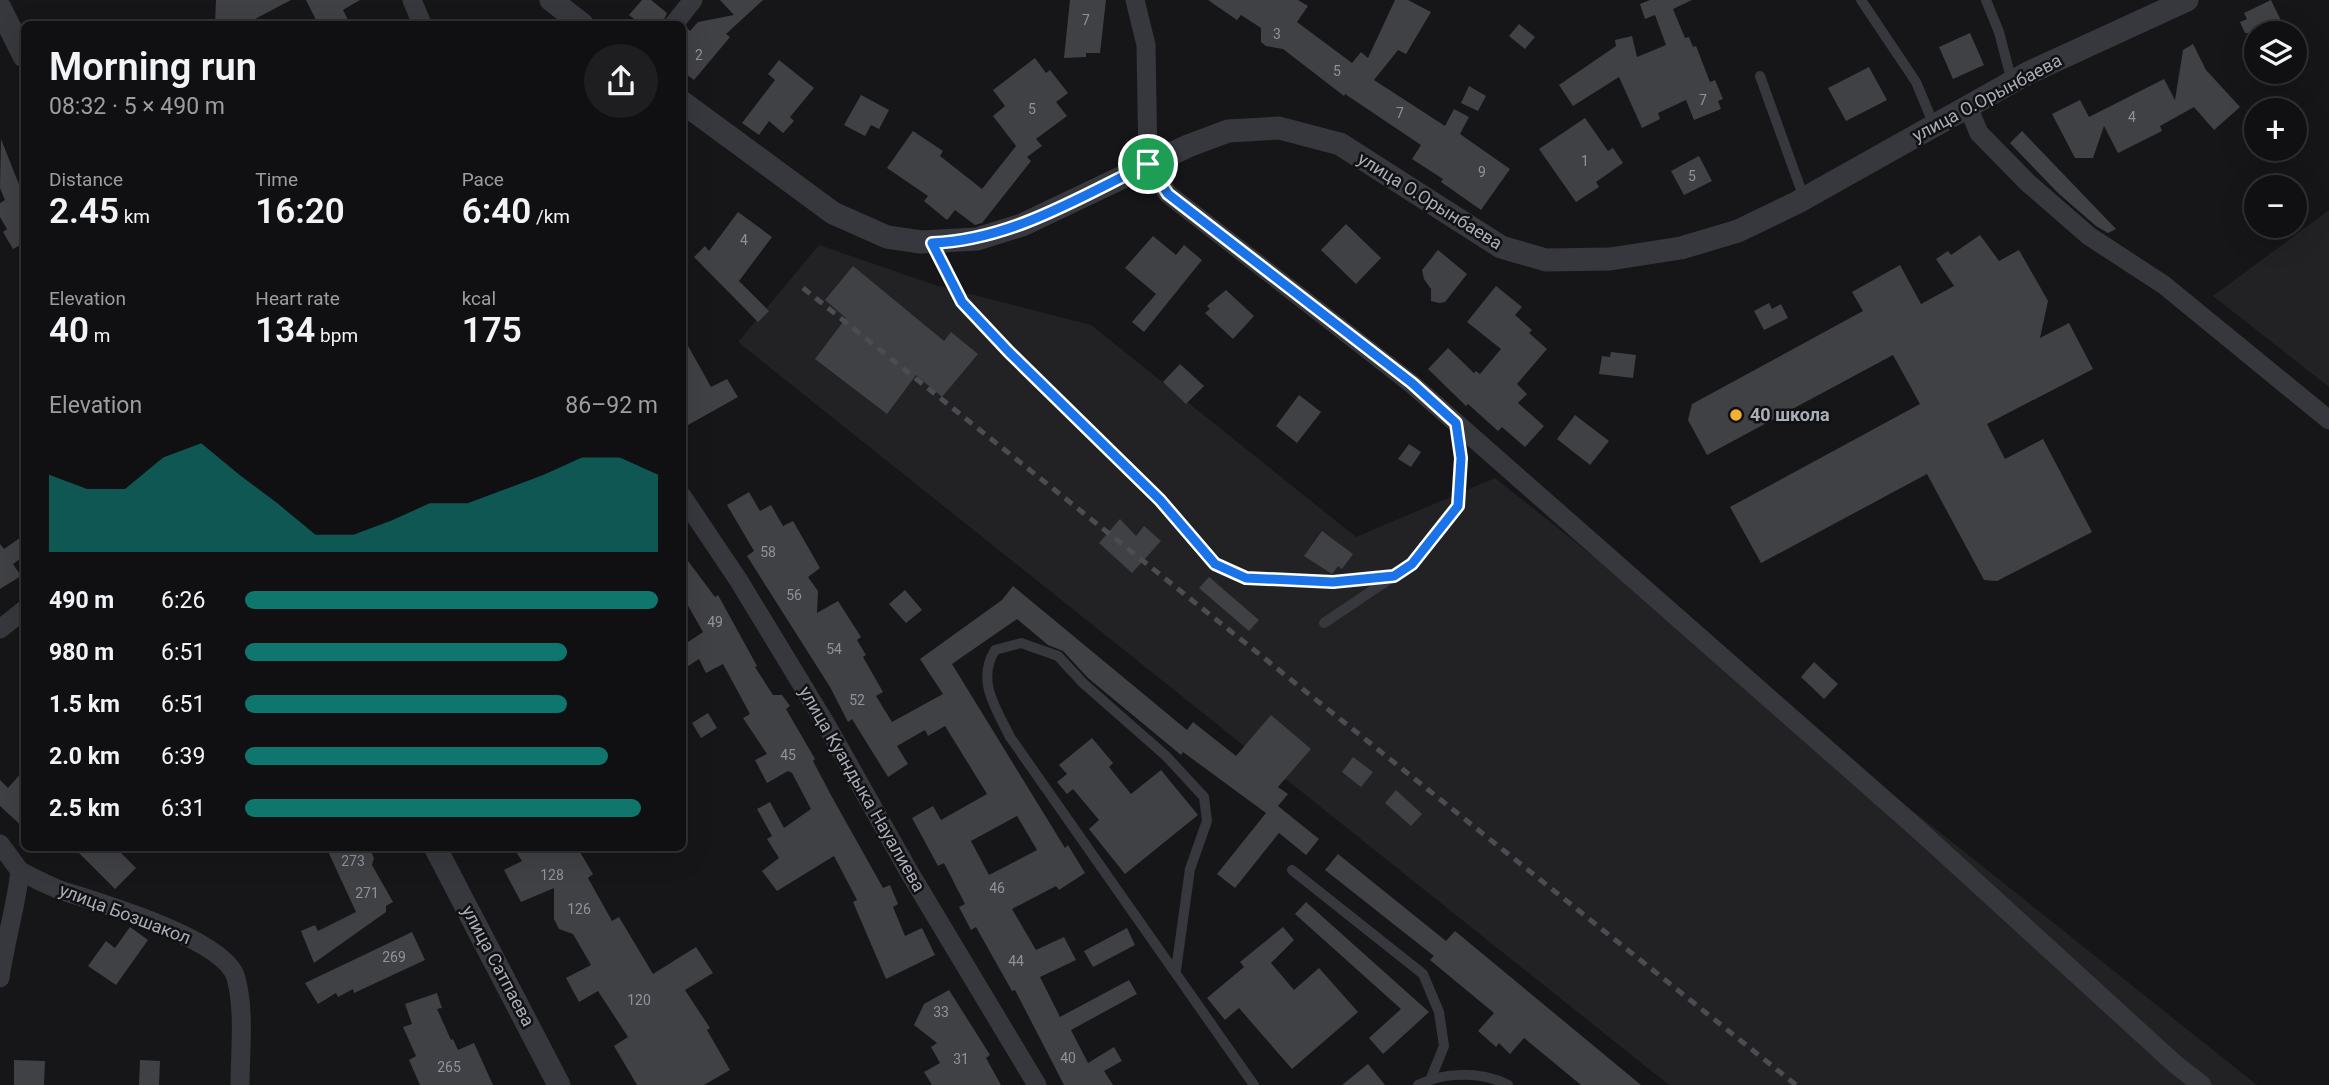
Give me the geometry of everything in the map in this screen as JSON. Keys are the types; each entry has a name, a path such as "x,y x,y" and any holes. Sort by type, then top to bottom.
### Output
{"street":[{"path":"412,0 421,21"},
{"path":"551,0 578,21"},
{"path":"676,21 693,0"},
{"path":"1135,0 1146,45 1148,164 1168,194 1412,383 1920,831 2175,1064 2202,1085"},
{"name":"улица О.Орынбаева","path":"686,105 833,213 887,237 932,243 977,239 1022,225 1148,164 1228,131 1279,128 1340,144 1501,247 1546,260 1610,259 1681,248 1738,231 1804,199 2012,82 2187,0"},
{"path":"0,8 21,49"},
{"path":"1968,107 1979,133 2028,183 2089,236 2164,285 2329,419"},
{"name":"улица Куандыка Науалиева","path":"686,502 739,581 827,726 908,870 1037,1085"},
{"path":"2,623 21,612"},
{"path":"0,844 20,871 0,978"},
{"name":"улица Сатпаева","path":"437,851 559,1085"},
{"name":"улица Бозшакол","path":"20,871 61,891 107,903 195,940 220,959 236,975 241,1018 240,1085"}],"lane":[{"path":"1861,0 1916,82 1934,126"},
{"path":"1986,0 2012,82"},
{"path":"1760,76 1804,199"},
{"path":"932,243 962,302 1009,352 1160,500 1215,564 1246,578 1333,582 1394,576"},
{"path":"1324,623 1412,564 1458,506 1461,458 1456,423"},
{"path":"1176,970 1190,869 1207,821 1204,797 1166,756 1083,683 1058,656 1021,643 995,650 986,664 988,691 1010,737 1176,970 1254,1085"},
{"path":"1292,870 1423,974 1439,1013 1444,1046 1431,1078"},
{"path":"1418,1085 1431,1078 1460,1075 1508,1085"}],"shaded area":[{"path":"2329,210 2329,387 2213,296 2291,238 2307,238 2307,226"},
{"path":"819,245 935,285 1091,325 1356,537 1495,478 2257,1085 1669,1085 738,342"}],"building":[{"path":"216,0 291,0 255,19 256,21 215,21"},
{"path":"306,0 360,0 343,10 348,21 316,21"},
{"path":"642,0 651,0 667,13 663,21 637,21 629,15"},
{"path":"720,0 763,0 726,34 730,37 694,80 686,74 686,29 690,31 698,22 734,15"},
{"path":"1070,0 1106,0 1100,53 1064,58"},
{"path":"1208,0 1298,0 1308,6 1297,22 1352,63 1361,52 1368,58 1395,0 1408,0 1431,12 1406,54 1398,50 1374,80 1445,126 1454,109 1469,117 1460,134 1510,169 1481,210 1441,182 1443,179 1412,159 1421,145 1345,94 1344,96 1283,49 1266,46 1261,42 1261,28 1241,15 1237,20"},
{"path":"1650,0 1692,0 1673,9 1685,38 1689,37 1693,47 1696,46 1710,82 1715,80 1723,99 1718,101 1721,109 1694,120 1686,100 1658,113 1660,119 1642,128 1619,77 1573,106 1559,85 1616,46 1615,40 1632,36 1637,57 1666,45 1655,15 1645,19 1640,4"},
{"path":"2271,0 2281,21 2244,21 2244,31 2240,22 2247,19 2244,13"},
{"path":"1519,24 1535,37 1525,49 1509,36"},
{"path":"1970,33 1984,65 1953,79 1939,47"},
{"path":"2193,44 2206,70 2240,107 2214,130 2194,107 2160,126 2162,131 2118,153 2104,126 2093,158 2075,158 2052,114 2080,100 2089,117 2164,79 2175,100 2183,50"},
{"path":"1035,58 1046,73 1050,70 1068,93 1056,102 1067,116 1036,139 1042,146 1027,157 1031,161 982,223 975,225 955,210 947,220 924,201 928,196 887,168 913,131 943,151 940,156 982,189 1016,146 993,116 1005,106 993,90"},
{"path":"779,60 814,88 790,117 794,121 783,133 769,121 759,135 742,123 775,80 768,74"},
{"path":"1869,67 1887,100 1846,121 1828,88"},
{"path":"1469,86 1486,96 1478,111 1461,103"},
{"path":"861,95 889,110 879,129 871,125 865,136 844,125"},
{"path":"1585,118 1608,151 1613,148 1623,163 1596,182 1599,187 1576,202 1539,149"},
{"path":"2022,131 2116,229 2108,233 2096,226 2058,193 2010,143"},
{"path":"1,139 21,189 21,245 13,249 3,232 7,229 0,217 0,203 5,200 0,188"},
{"path":"1699,156 1712,181 1684,195 1671,171"},
{"path":"738,212 772,237 739,281 769,311 758,322 694,257 705,246 709,251"},
{"path":"1346,224 1381,258 1356,284 1321,250"},
{"name":"40 школа","path":"1980,235 1999,261 2019,250 2048,301 2040,338 2069,323 2093,369 1987,424 2005,459 2043,439 2092,532 1997,581 1984,580 1927,474 1761,563 1730,507 1920,404 1893,355 1707,455 1688,420 1692,404 1863,311 1852,292 1900,265 1921,304 1954,286 1936,259 1948,251 1951,255"},
{"path":"1153,236 1176,255 1184,245 1202,260 1144,332 1132,322 1156,294 1125,268"},
{"path":"1438,250 1467,274 1445,302 1439,303 1431,301 1431,289 1422,270"},
{"path":"853,266 944,341 951,332 978,354 942,397 916,375 887,414 815,359 846,318 825,300"},
{"path":"1496,286 1522,307 1515,315 1532,330 1529,333 1547,349 1517,384 1527,394 1518,403 1544,426 1525,447 1502,427 1498,431 1468,404 1466,406 1428,369 1448,348 1474,373 1476,371 1480,374 1501,349 1467,322"},
{"path":"1226,290 1254,316 1233,339 1205,313 1210,309 1207,306"},
{"path":"1769,303 1772,309 1781,304 1788,318 1764,330 1754,311"},
{"path":"686,342 711,387 727,379 738,397 688,425"},
{"path":"1611,352 1636,355 1633,378 1599,374 1602,356 1610,357"},
{"path":"1180,364 1204,386 1186,404 1163,382"},
{"path":"1299,395 1321,412 1297,443 1276,426"},
{"path":"1575,415 1609,441 1590,465 1557,439"},
{"path":"1409,444 1421,452 1411,467 1398,459"},
{"path":"749,492 760,511 771,505 783,526 793,521 820,568 808,577 818,591 817,613 838,601 861,637 857,640 866,655 863,657 883,692 876,696 892,722 943,694 920,659 1002,600 1013,586 1187,730 1193,722 1236,756 1271,715 1311,749 1278,787 1288,794 1278,806 1319,839 1306,855 1279,833 1235,888 1217,874 1266,813 1183,752 1181,755 1088,678 1063,651 1048,645 1017,619 952,664 1065,848 1068,845 1085,873 1059,890 1056,886 1012,909 1036,950 1064,937 1076,960 1040,977 1060,1017 1129,980 1137,994 1071,1030 1088,1063 1114,1047 1122,1061 1104,1071 1113,1085 1064,1085 1015,990 1012,991 976,927 971,930 959,907 965,904 944,863 938,866 912,818 933,806 941,820 987,794 945,726 928,736 925,730 897,746 908,764 888,777 852,719 848,722 830,687 747,556 754,551 727,505","holes":["1017,816 1037,850 989,875 971,841"]},
{"path":"1120,519 1136,536 1144,526 1161,541 1132,573 1099,543"},
{"path":"1322,531 1353,554 1342,569 1338,566 1332,574 1304,556"},
{"path":"21,537 21,558 13,564 21,576 0,589 0,544 4,549"},
{"path":"686,558 715,597 718,595 757,666 755,667 773,695 782,695 790,706 786,709 815,759 813,761 832,797 883,888 890,885 898,904 893,907 905,936 922,928 935,955 886,979 853,902 857,900 834,856 777,891 762,871 779,858 767,839 772,836 757,809 770,802 784,828 811,809 792,773 788,771 767,783 755,760 767,754 743,718 750,714 723,664 706,673 699,659 686,667 686,643 703,632 686,602"},
{"path":"1209,577 1259,620 1249,631 1199,588"},
{"path":"905,590 922,610 906,623 889,604"},
{"path":"1814,662 1838,684 1824,699 1801,677"},
{"path":"708,713 717,728 701,738 692,723"},
{"path":"1092,738 1113,763 1109,767 1131,794 1161,770 1198,815 1125,874 1089,829 1099,820 1073,789 1067,794 1057,782 1067,774 1059,765"},
{"path":"1353,757 1373,772 1361,787 1342,772"},
{"path":"21,773 21,825 0,806 0,780 8,788"},
{"path":"1396,790 1422,814 1411,826 1385,803"},
{"path":"77,851 119,851 136,868 115,889"},
{"path":"328,851 371,851 374,858 372,865 393,902 386,906 386,912 314,963 301,931 315,925 318,931 356,912"},
{"path":"516,851 579,851 593,874 588,878 612,921 619,917 653,974 696,947 713,973 685,990 710,1028 707,1030 730,1070 704,1085 637,1085 614,1046 628,1037 598,991 579,1002 566,978 591,965 573,934 559,929 554,919 554,888 521,902 504,870 522,861"},
{"path":"1338,854 1446,941 1455,931 1641,1085 1581,1085 1524,1038 1510,1054 1499,1043 1496,1047 1478,1031 1494,1013 1430,960 1434,956 1325,870"},
{"path":"1306,902 1429,1012 1383,1054 1369,1038 1401,1009 1295,914"},
{"path":"130,927 148,940 116,985 88,966 106,941 115,948"},
{"path":"1283,927 1294,940 1271,963 1294,990 1319,968 1358,1012 1292,1069 1239,1008 1225,1020 1207,998 1244,967 1240,962"},
{"path":"1127,928 1135,945 1093,967 1084,951"},
{"path":"412,932 425,960 354,993 353,989 338,997 336,993 318,1004 305,983"},
{"path":"949,990 990,1055 986,1058 1001,1085 932,1085 924,1072 940,1063 931,1047 937,1043 914,1025 924,1004"},
{"path":"437,993 442,1008 437,1009 451,1040 453,1039 458,1050 474,1043 493,1085 420,1085 409,1060 416,1056 403,1027 412,1024 405,1004"},
{"path":"14,1060 45,1061 44,1085 14,1085"},
{"path":"140,1060 160,1061 159,1085 139,1085"},
{"path":"1368,1064 1385,1085 1342,1085"}],"railway":[{"path":"803,288 1796,1085"}],"place":[{"name":"40 школа","path":"1736,415"}],"route":[{"path":"1148,164 1168,194 1412,383 1456,423 1461,458 1458,506 1412,564 1394,576 1333,582 1246,578 1215,564 1160,500 1009,352 962,302 932,243 977,239 1022,225 1148,164"}]}
